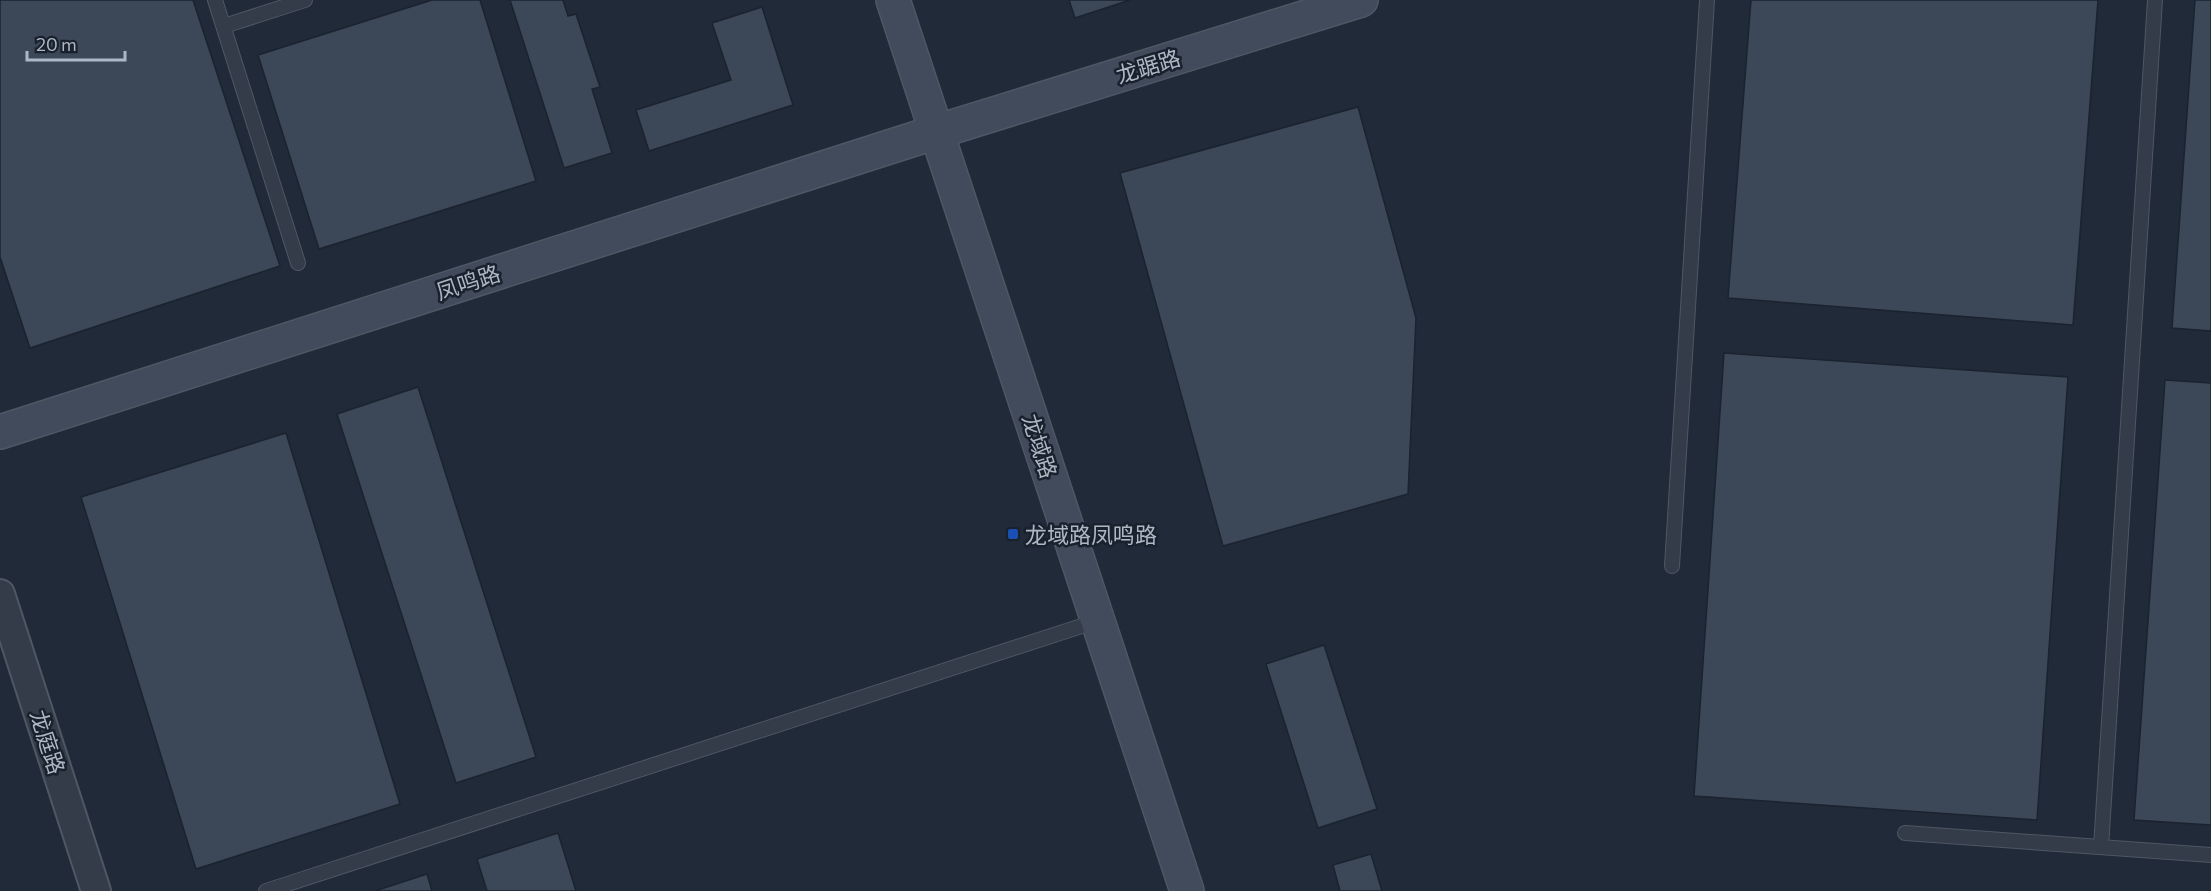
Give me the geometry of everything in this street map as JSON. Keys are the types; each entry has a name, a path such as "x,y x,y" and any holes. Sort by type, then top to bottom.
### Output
{"street":[{"name":"龙域路","path":"893,0 1187,891"},
{"name":"龙踞路","path":"936,132 1361,0"},
{"name":"凤鸣路","path":"0,432 936,132"},
{"name":"龙庭路","path":"0,594 96,891"}],"lane":[{"path":"216,0 298,262"},
{"path":"224,26 305,0"},
{"path":"1672,566 1707,0"},
{"path":"2101,847 2155,0"},
{"path":"266,891 1098,621"},
{"path":"1905,833 2211,855"}],"building":[{"path":"0,0 193,0 280,266 30,348 0,257"},
{"path":"432,0 480,0 536,181 319,249 258,55"},
{"path":"510,0 563,0 568,16 576,14 600,87 592,89 612,153 564,168"},
{"path":"1069,0 1130,0 1075,18"},
{"path":"1751,0 2098,0 2073,325 1728,298"},
{"path":"2195,0 2211,0 2211,331 2172,328"},
{"path":"762,7 793,105 649,151 636,110 731,80 712,23"},
{"path":"1358,107 1416,318 1408,494 1223,546 1120,173"},
{"path":"1724,353 2068,377 2037,820 1694,796"},
{"path":"2165,380 2211,383 2211,825 2134,820"},
{"path":"418,387 536,757 456,783 337,414"},
{"path":"286,433 400,804 196,869 81,497"},
{"path":"1324,645 1377,809 1318,828 1266,664"},
{"path":"558,833 576,891 487,891 477,859"},
{"path":"1371,854 1382,891 1340,891 1333,865"},
{"path":"427,874 432,891 375,891"}],"place":[{"name":"龙域路凤鸣路","path":"1013,534"}]}
